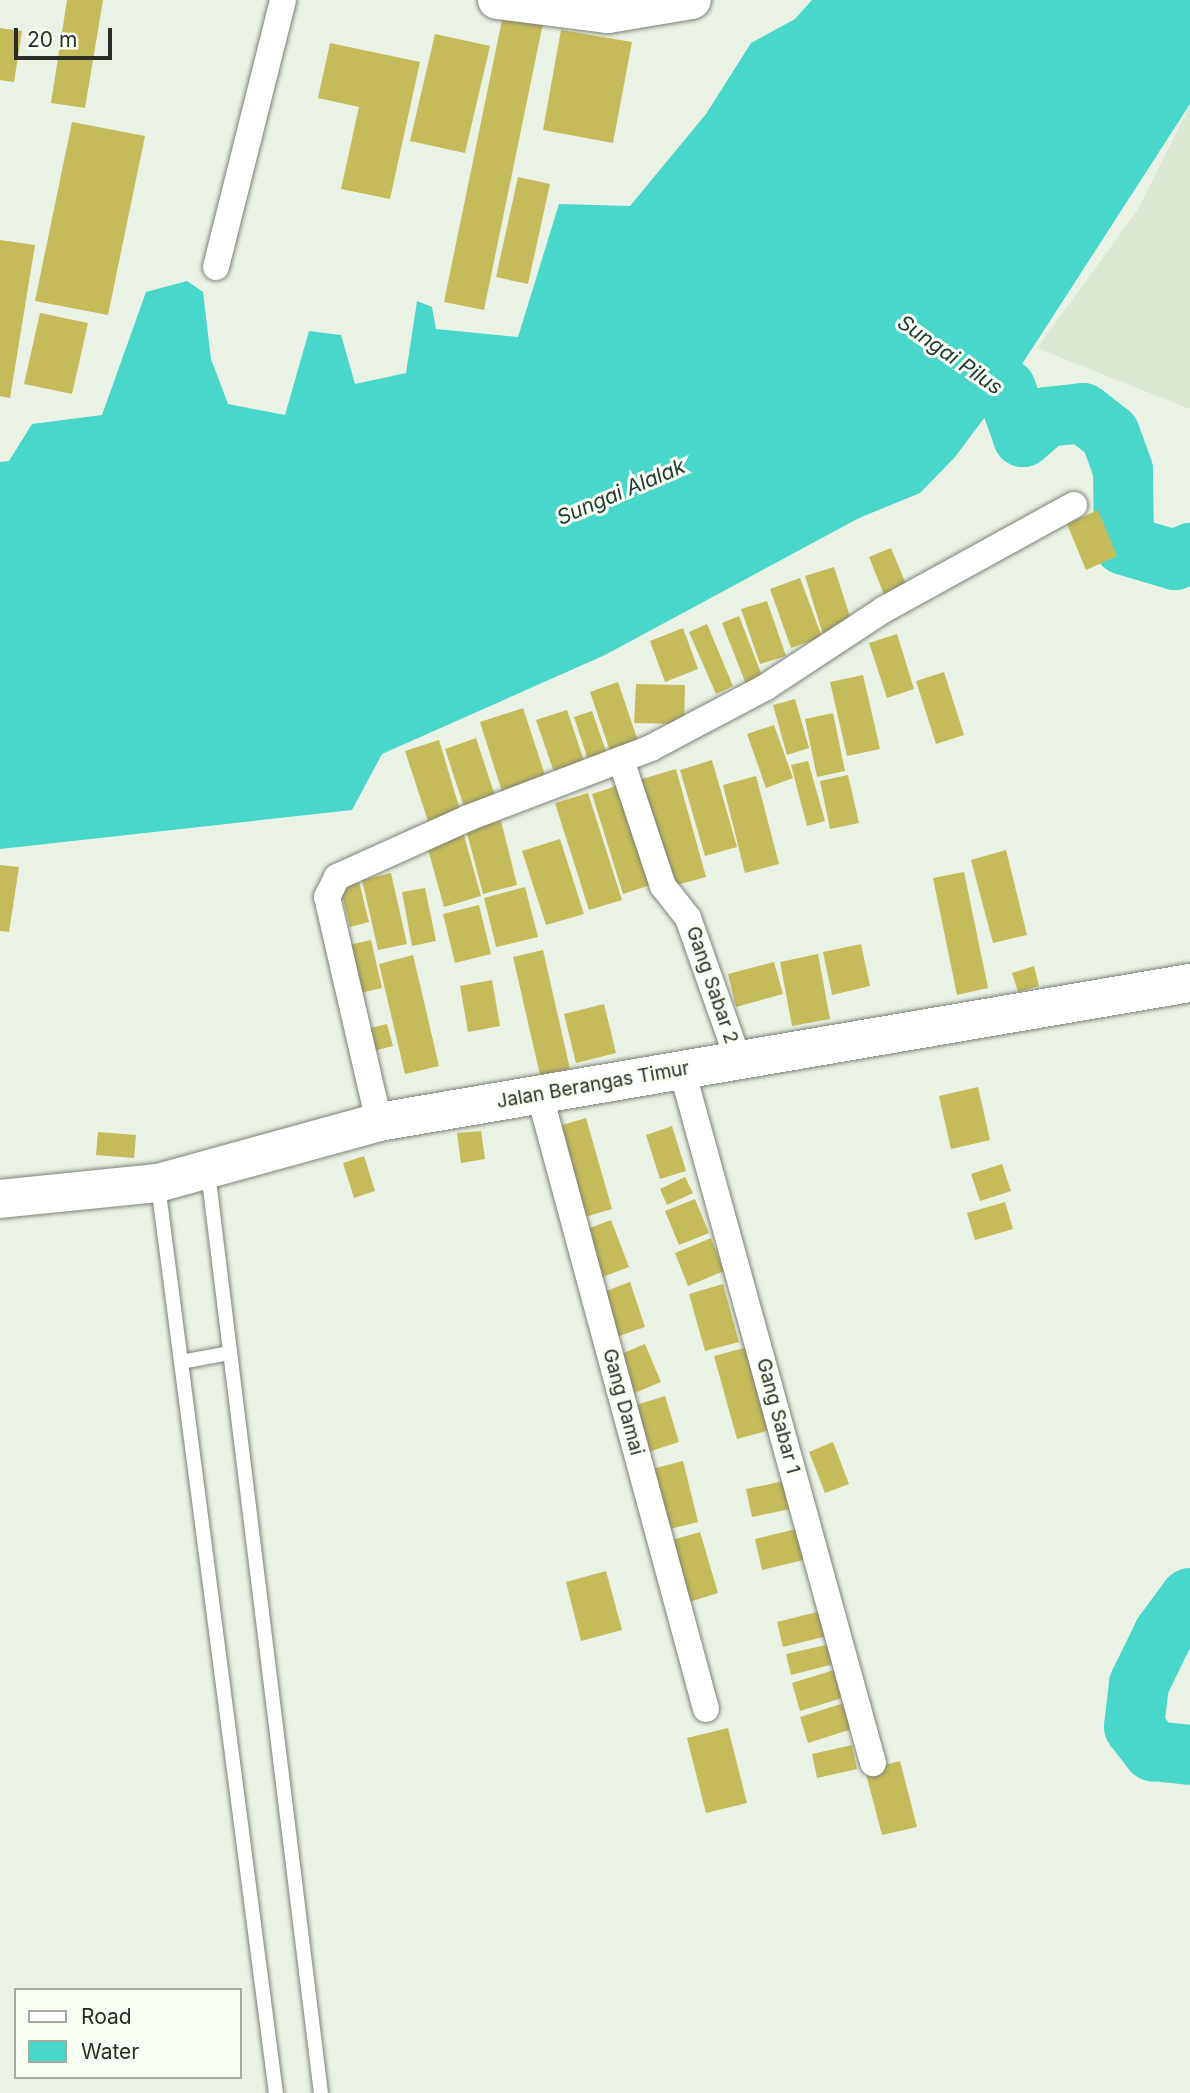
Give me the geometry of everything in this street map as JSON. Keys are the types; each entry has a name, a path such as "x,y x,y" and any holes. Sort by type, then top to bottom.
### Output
{"main road":[{"path":"496,0 608,14 692,0"},
{"name":"Jalan Berangas Timur","path":"0,1199 158,1183 208,1172 379,1122 1190,983"}],"street":[{"path":"216,267 283,0"},
{"path":"379,1122 327,897 329,886 359,865 468,818 621,760 766,687 883,610 1074,505"},
{"name":"Gang Sabar 2","path":"621,760 663,886 688,918 738,1059"},
{"name":"Gang Sabar 1","path":"682,1070 873,1763"},
{"name":"Gang Damai","path":"540,1096 706,1709"}],"lane":[{"path":"208,1172 321,2093"},
{"path":"158,1183 276,2093"},
{"path":"181,1362 230,1353"}],"shaded area":[{"path":"1190,106 1190,409 1037,348 1137,211"}],"water":[{"name":"Sungai Alalak","path":"812,0 1190,0 1190,104 1006,389 955,457 920,493 859,518 605,655 382,754 352,810 0,849 0,462 9,461 32,424 102,415 146,292 187,281 203,292 211,359 228,404 285,415 309,331 341,335 355,384 406,373 417,301 432,307 436,329 518,337 559,204 630,206 706,114 751,43 795,19"}],"building":[{"path":"67,0 103,0 85,108 51,103"},
{"path":"503,15 543,23 484,310 444,302"},
{"path":"0,28 22,31 14,82 0,80"},
{"path":"561,30 632,42 613,143 543,130"},
{"path":"435,34 490,46 465,153 410,141"},
{"path":"330,43 420,62 390,199 341,189 359,107 318,98"},
{"path":"72,122 145,136 108,315 35,301"},
{"path":"518,177 550,184 528,284 496,277"},
{"path":"0,240 35,245 10,398 0,396"},
{"path":"40,313 88,323 72,394 24,384"},
{"path":"1098,510 1117,556 1086,570 1067,524"},
{"path":"891,548 908,589 885,597 869,557"},
{"path":"834,567 854,629 824,638 805,576"},
{"path":"800,578 822,637 791,648 770,589"},
{"path":"767,601 786,656 760,664 741,609"},
{"path":"739,616 766,686 749,692 722,623"},
{"path":"707,624 733,686 716,694 689,632"},
{"path":"683,628 698,669 665,682 650,641"},
{"path":"897,634 914,689 887,698 869,643"},
{"path":"944,672 964,735 936,744 916,681"},
{"path":"863,675 880,749 847,756 830,682"},
{"path":"618,682 638,741 610,751 590,692"},
{"path":"636,684 685,685 684,724 634,723"},
{"path":"795,699 809,748 787,755 773,705"},
{"path":"523,708 547,781 503,795 480,722"},
{"path":"567,710 585,764 555,775 536,720"},
{"path":"592,711 609,760 590,766 574,717"},
{"path":"833,713 845,771 817,777 805,719"},
{"path":"774,725 793,778 766,788 747,734"},
{"path":"476,738 497,802 466,813 445,749"},
{"path":"439,740 460,810 428,821 405,751"},
{"path":"712,760 737,847 705,856 680,770"},
{"path":"808,761 825,821 807,826 791,765"},
{"path":"676,769 706,877 665,888 635,781"},
{"path":"848,775 859,823 830,829 820,781"},
{"path":"756,776 779,864 745,873 723,785"},
{"path":"629,782 660,882 623,894 592,794"},
{"path":"588,793 622,900 589,910 555,803"},
{"path":"501,821 517,885 483,894 466,829"},
{"path":"463,832 481,896 444,907 426,842"},
{"path":"560,839 584,914 546,925 522,851"},
{"path":"1006,850 1027,935 993,943 971,860"},
{"path":"0,865 19,867 9,932 0,931"},
{"path":"964,872 988,988 957,995 933,878"},
{"path":"391,873 407,944 378,950 362,880"},
{"path":"359,882 369,922 350,927 340,886"},
{"path":"525,887 538,937 496,947 484,898"},
{"path":"425,888 436,941 412,946 402,892"},
{"path":"479,905 491,954 455,963 443,914"},
{"path":"371,940 382,988 356,994 345,946"},
{"path":"861,944 870,986 832,995 823,952"},
{"path":"543,950 570,1069 540,1075 513,957"},
{"path":"818,954 830,1019 792,1026 780,962"},
{"path":"413,955 439,1066 405,1074 379,964"},
{"path":"774,962 783,994 736,1007 728,974"},
{"path":"1034,966 1039,986 1018,992 1012,973"},
{"path":"492,980 500,1026 468,1032 460,986"},
{"path":"604,1004 616,1053 576,1063 564,1014"},
{"path":"387,1024 393,1046 373,1051 367,1029"},
{"path":"978,1087 990,1140 951,1149 939,1096"},
{"path":"586,1118 612,1209 578,1219 552,1128"},
{"path":"672,1126 686,1171 660,1179 646,1135"},
{"path":"481,1131 485,1159 461,1163 457,1133"},
{"path":"98,1132 136,1135 134,1158 96,1155"},
{"path":"364,1156 375,1191 354,1198 343,1163"},
{"path":"1002,1164 1011,1191 980,1201 971,1174"},
{"path":"685,1177 693,1193 667,1205 660,1189"},
{"path":"695,1199 709,1233 679,1245 665,1211"},
{"path":"1005,1202 1013,1229 975,1240 967,1213"},
{"path":"611,1220 629,1267 600,1278 582,1231"},
{"path":"711,1238 724,1271 688,1286 675,1253"},
{"path":"630,1282 645,1327 613,1338 598,1294"},
{"path":"723,1284 739,1342 705,1351 689,1294"},
{"path":"645,1344 661,1382 632,1394 616,1356"},
{"path":"748,1347 770,1430 737,1439 714,1356"},
{"path":"665,1396 679,1442 648,1452 633,1406"},
{"path":"833,1442 849,1484 825,1493 809,1452"},
{"path":"683,1461 698,1522 666,1530 652,1469"},
{"path":"784,1481 790,1509 752,1517 746,1489"},
{"path":"804,1527 812,1558 762,1570 755,1539"},
{"path":"700,1532 718,1593 683,1604 665,1542"},
{"path":"606,1571 622,1630 581,1641 566,1582"},
{"path":"829,1609 835,1634 783,1647 777,1622"},
{"path":"830,1644 834,1664 791,1675 786,1654"},
{"path":"834,1670 842,1698 800,1711 792,1683"},
{"path":"844,1703 852,1729 808,1743 800,1717"},
{"path":"728,1728 747,1803 706,1813 687,1738"},
{"path":"852,1745 857,1769 817,1778 812,1754"},
{"path":"900,1761 917,1827 882,1835 865,1770"}],"waterway":[{"name":"Sungai Pilus","path":"939,345 1006,389 1023,437 1046,417 1083,413 1110,434 1123,470 1124,545 1175,560 1190,553"},
{"name":"Sungai Pilus","path":"1190,1598 1164,1633 1139,1684 1134,1727 1153,1751 1190,1755"}]}
